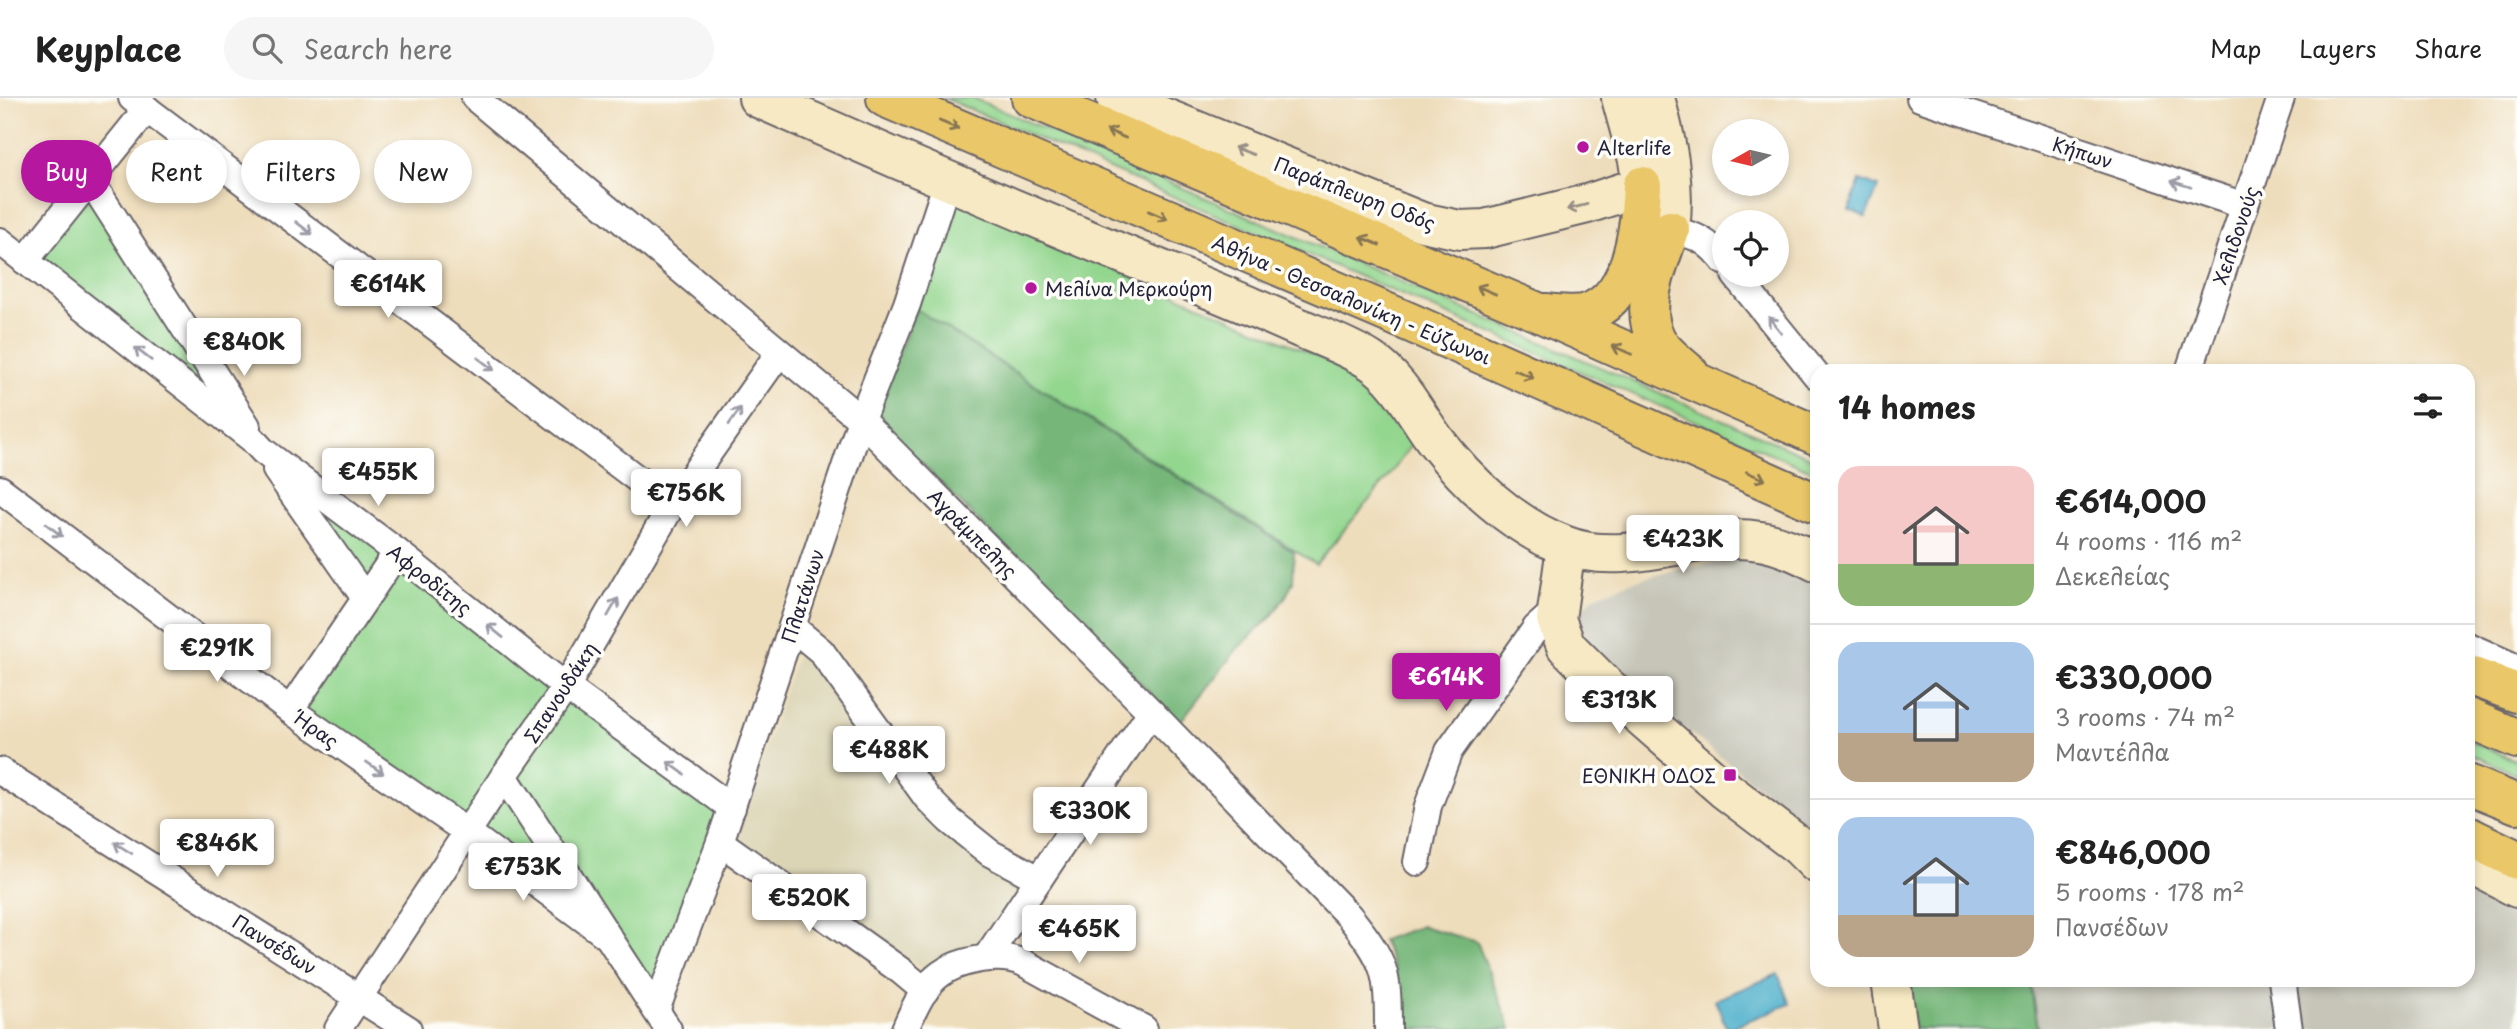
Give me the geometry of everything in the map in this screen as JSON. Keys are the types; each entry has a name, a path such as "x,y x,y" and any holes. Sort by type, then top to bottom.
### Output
{"highway":[{"name":"Αθήνα - Θεσσαλονίκη - Εύζωνοι","path":"886,98 1396,317 1810,500"},
{"path":"1031,98 1540,313 1810,432"},
{"path":"1540,313 1584,314 1612,297 1622,282 1636,239 1642,187"},
{"path":"1670,230 1652,291 1650,323 1663,350 1707,388"},
{"path":"2475,678 2517,694"},
{"path":"2475,721 2517,739"},
{"path":"2475,787 2517,804"},
{"path":"2475,839 2517,860"}],"main road":[{"path":"758,98 947,182 1258,309 1371,362 1396,384 1463,473 1513,517 1566,547 1601,552 1628,552 1726,541 1759,541 1781,546 1810,559"},
{"name":"Παράπλευρη Οδός","path":"1116,98 1422,222 1460,230 1485,229 1611,198 1642,187"},
{"path":"1621,98 1638,160 1642,187"},
{"path":"1655,98 1669,149 1673,177 1674,203 1670,230"},
{"path":"1566,547 1556,610 1560,635 1574,656 1724,789 1810,857"},
{"path":"2475,866 2517,888"},
{"path":"1892,987 1898,1029"}],"street":[{"name":"Αγράμπελης","path":"475,98 861,420 1152,712 1323,889 1371,943 1383,966 1388,986 1388,1029"},
{"name":"Κήπων","path":"1920,98 2245,206"},
{"name":"Χελιδονούς","path":"2191,364 2281,98"},
{"path":"112,147 140,104 672,505"},
{"name":"Πλατάνων","path":"662,1019 861,420 907,304 947,182"},
{"path":"25,261 72,203"},
{"path":"105,203 263,451 365,598"},
{"path":"1670,230 1694,234 1712,247"},
{"name":"Αφροδίτης","path":"0,241 566,688 732,808"},
{"path":"1745,287 1810,368"},
{"name":"Σπανουδάκη","path":"338,1029 504,776 566,688 672,505 779,353"},
{"name":"Ήρας","path":"0,489 290,710 467,832 607,936"},
{"path":"290,710 397,552"},
{"path":"1417,862 1428,806 1449,751 1536,628 1556,610"},
{"path":"792,627 821,651 919,787 949,820 990,853 1039,879"},
{"path":"2475,649 2517,668"},
{"path":"992,958 1039,879 1152,712"},
{"name":"Πανσέδων","path":"0,771 408,1029"},
{"name":"Ήρας","path":"504,776 662,1019"},
{"path":"720,842 925,991"},
{"path":"905,1029 930,983 950,967 992,958 1024,963 1144,1029"},
{"path":"2283,987 2289,1029"}],"shaded area":[{"path":"1750,557 1768,559 1810,580 1810,827 1590,654 1579,611 1595,596 1633,581 1676,570"},
{"path":"800,646 818,658 876,744 1026,881 974,952 922,969 736,839"},
{"path":"2475,883 2517,907 2517,1029 2038,1029 2032,987 2475,987"}],"green space":[{"path":"944,98 973,98 1810,457 1810,470"},
{"path":"952,199 1369,378 1415,439 1391,474 1316,564 916,309"},
{"path":"72,203 104,203 252,439 25,261"},
{"path":"916,309 1294,552 1293,581 1286,596 1271,617 1238,648 1179,723 874,414"},
{"path":"263,451 732,808 662,987 290,710 365,598"},
{"path":"2475,743 2517,761 2517,774 2475,756"},
{"path":"1422,926 1477,942 1511,1029 1400,1029 1398,983 1382,940"},
{"path":"1910,987 2032,987 2038,1029 1914,1029"}],"water":[{"path":"1860,180 1878,187 1866,217 1849,210"},
{"path":"1778,974 1790,1004 1727,1029 1715,1000"}],"place":[{"name":"Alterlife","path":"1583,147"},
{"name":"Μελίνα Μερκούρη","path":"1031,288"},
{"name":"ΕΘΝΙΚΗ ΟΔΟΣ","path":"1730,775"}]}
